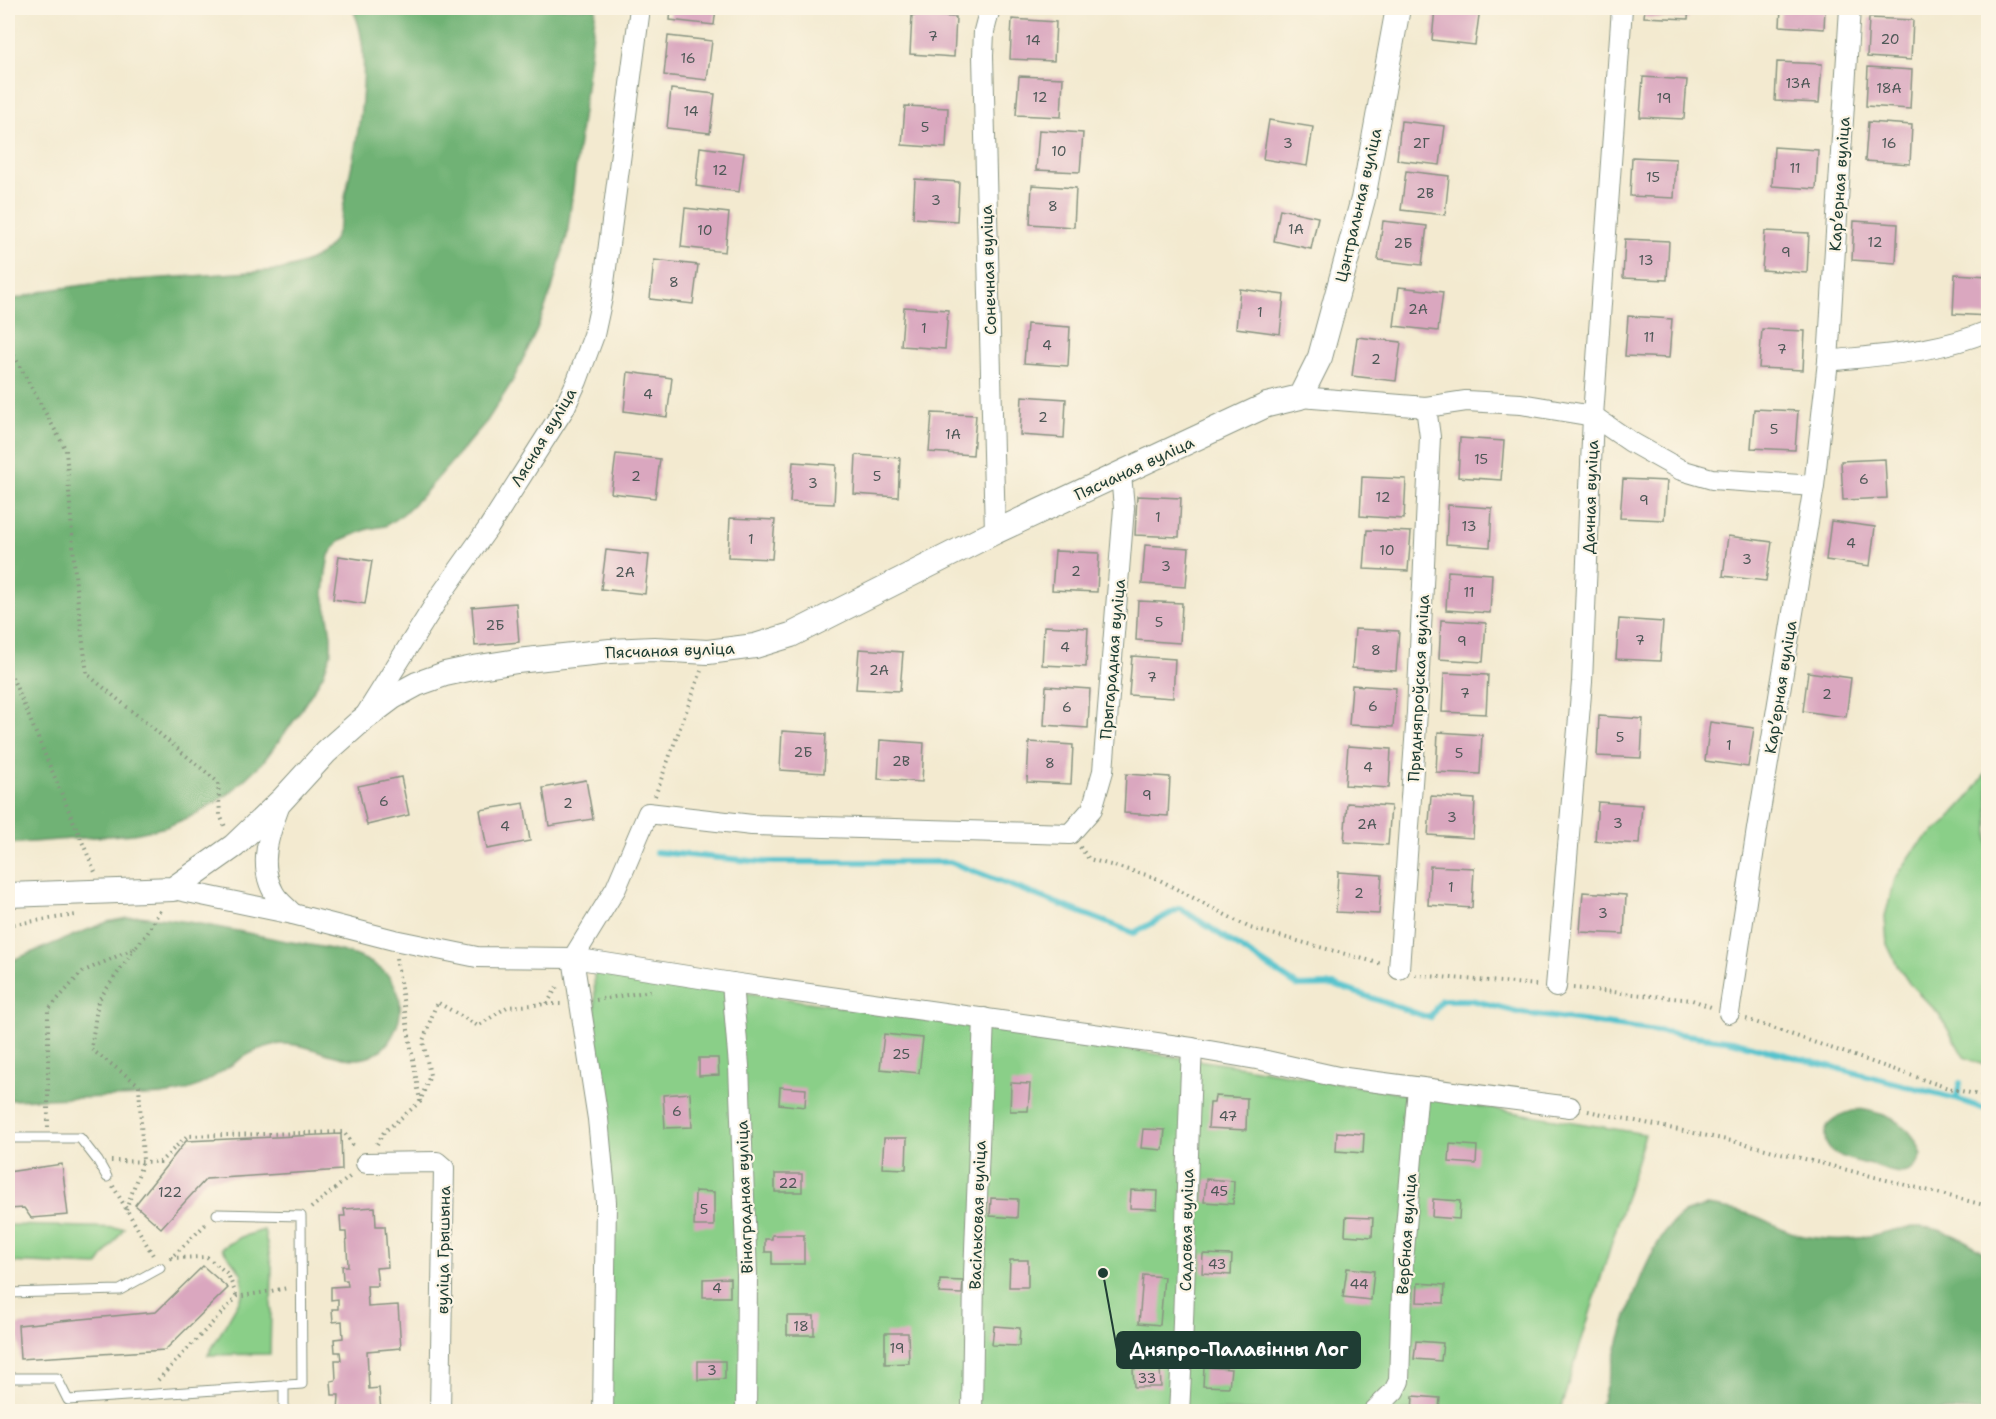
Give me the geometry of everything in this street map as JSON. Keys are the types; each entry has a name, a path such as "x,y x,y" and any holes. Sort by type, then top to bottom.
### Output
{"street":[{"name":"Лясная вуліца","path":"361,721 440,596 489,527 546,438 564,409 577,381 594,335 602,298 640,8"},
{"name":"Сонечная вуліца","path":"990,8 984,31 983,85 995,532"},
{"name":"Цэнтральная вуліца","path":"1300,397 1320,357 1363,199 1398,8"},
{"name":"Дачная вуліца","path":"1556,987 1582,682 1593,416 1622,8"},
{"name":"Карʼерная вуліца","path":"1729,1013 1814,486 1828,361 1851,8"},
{"path":"1828,361 1877,356 1942,345 1989,331"},
{"name":"Пясчаная вуліца","path":"173,889 234,846 282,800 326,752 361,721 393,697 417,684 445,674 473,668 610,651 708,652 755,646 791,635 995,532 1267,405 1300,397"},
{"path":"1300,397 1426,407 1466,401 1521,404 1593,416 1631,442 1681,470 1712,479 1814,486"},
{"name":"Прыдняпроўская вуліца","path":"1399,969 1417,712 1430,437 1426,407"},
{"name":"Прыгарадная вуліца","path":"1070,834 1092,810 1103,771 1124,508 1121,474"},
{"path":"282,800 267,839 266,876 275,895 293,914"},
{"path":"603,1412 606,1203 598,1119 573,958 616,888 648,813 752,825 1070,834"},
{"path":"8,895 173,889 477,957 573,958 732,983 1192,1048 1262,1060 1338,1077 1570,1107"},
{"name":"Вінаградная вуліца","path":"732,983 739,1066 747,1275 746,1412"},
{"name":"Васільковая вуліца","path":"972,1412 974,1275 984,1018"},
{"name":"Садовая вуліца","path":"1179,1412 1185,1296 1192,1048"},
{"name":"Вербная вуліца","path":"1373,1412 1394,1391 1399,1381 1403,1262 1418,1088"},
{"name":"вуліца Грышына","path":"366,1163 437,1162 444,1168 440,1412"}],"lane":[{"path":"8,1138 80,1138 107,1177"},
{"path":"8,1378 57,1378 68,1400 302,1384 301,1216 217,1214"},
{"path":"8,1293 120,1290 160,1268"},
{"path":"284,1385 284,1412"}],"path":[{"path":"8,345 66,450 76,587 87,674 218,782 220,815 234,846"},
{"path":"648,813 708,652"},
{"path":"12,677 104,892"},
{"path":"1070,834 1089,860 1154,877 1250,928 1417,976 1692,1000 1948,1088 1989,1097"},
{"path":"126,1210 143,1161 139,1085 91,1049 98,1001 147,934 173,889"},
{"path":"48,1106 48,1010 82,972 135,948"},
{"path":"547,1004 573,958"},
{"path":"398,973 420,1102"},
{"path":"301,1216 366,1163 384,1132 420,1102 430,1075 423,1041 437,1002 478,1026 507,1006 581,1003 658,989"},
{"path":"1570,1107 1746,1144 1989,1206"},
{"path":"98,1161 160,1162 187,1136 344,1132 366,1163"},
{"path":"107,1177 160,1268 217,1214"},
{"path":"171,1258 207,1257 228,1274 237,1297"},
{"path":"142,1396 237,1297 301,1286"}],"green space":[{"path":"352,8 596,8 567,236 552,289 535,334 512,382 487,421 423,495 403,514 385,526 368,529 339,541 329,555 324,594 331,635 331,653 323,675 296,718 263,762 230,793 196,814 166,827 134,834 8,844 8,301 48,290 106,282 279,270 307,262 326,250 337,232 341,219 355,149 362,98 363,49 359,27"},
{"path":"1988,764 1988,1067 1964,1057 1939,1014 1909,983 1887,944 1885,916 1895,879 1917,846 1945,823 1968,798 1986,773"},
{"path":"138,916 213,926 336,950 361,958 382,970 397,989 400,1007 395,1031 380,1051 364,1058 341,1057 293,1045 268,1046 242,1058 194,1088 172,1094 8,1100 8,962 107,922"},
{"path":"594,970 1244,1067 1645,1134 1560,1411 607,1411"},
{"path":"1859,1109 1890,1117 1906,1128 1913,1136 1922,1155 1912,1169 1899,1173 1847,1159 1830,1149 1825,1137 1828,1124 1837,1117"},
{"path":"1707,1206 1746,1213 1796,1234 1824,1239 1851,1239 1897,1229 1931,1228 1966,1241 1988,1256 1988,1411 1599,1411 1631,1304 1655,1249 1669,1228 1684,1213"},
{"path":"9,1225 124,1228 97,1266 8,1262"},
{"path":"264,1230 272,1267 270,1354 208,1355 243,1294 242,1274 222,1248 241,1237"}],"building":[{"path":"671,8 716,8 714,25 670,20"},
{"path":"1435,8 1480,8 1475,45 1432,40"},
{"path":"1645,8 1689,8 1688,19 1644,17"},
{"path":"1781,8 1825,8 1824,29 1780,26"},
{"path":"912,15 956,17 954,57 910,54"},
{"path":"1869,18 1913,20 1911,60 1867,57"},
{"path":"1012,19 1056,22 1054,61 1010,59"},
{"path":"668,36 712,41 707,80 664,75"},
{"path":"1777,62 1822,64 1819,103 1775,101"},
{"path":"1868,67 1912,70 1910,109 1866,106"},
{"path":"1019,76 1063,78 1061,117 1016,115"},
{"path":"1643,77 1687,80 1684,119 1640,117"},
{"path":"671,89 715,94 710,133 667,128"},
{"path":"905,106 948,108 946,148 902,145"},
{"path":"1269,120 1313,127 1307,166 1263,159"},
{"path":"1401,121 1445,126 1440,165 1397,160"},
{"path":"1868,122 1912,125 1910,164 1865,161"},
{"path":"1039,130 1083,133 1080,172 1036,170"},
{"path":"700,147 744,153 739,192 696,186"},
{"path":"1774,147 1818,150 1816,189 1772,186"},
{"path":"1632,157 1676,159 1674,198 1630,196"},
{"path":"1406,171 1449,176 1445,215 1401,210"},
{"path":"915,179 959,182 957,221 913,218"},
{"path":"1032,185 1076,188 1074,227 1030,224"},
{"path":"685,208 729,213 725,252 681,247"},
{"path":"1280,209 1318,217 1311,249 1274,241"},
{"path":"1383,221 1427,226 1422,265 1378,260"},
{"path":"1854,221 1898,224 1896,263 1852,260"},
{"path":"1765,231 1809,233 1807,273 1762,270"},
{"path":"1625,239 1669,241 1667,280 1623,278"},
{"path":"654,260 698,265 693,304 650,299"},
{"path":"1955,274 1988,276 1988,316 1953,314"},
{"path":"1399,287 1443,292 1438,331 1394,326"},
{"path":"1240,289 1284,295 1280,334 1236,328"},
{"path":"904,307 948,310 945,349 901,346"},
{"path":"1628,316 1672,319 1669,358 1625,356"},
{"path":"1027,324 1070,327 1068,366 1024,363"},
{"path":"1762,329 1805,331 1803,370 1759,368"},
{"path":"1357,337 1401,342 1396,381 1352,376"},
{"path":"628,372 672,378 667,417 624,411"},
{"path":"1022,396 1066,399 1064,438 1020,435"},
{"path":"1754,409 1798,411 1795,450 1751,448"},
{"path":"932,413 976,415 973,455 929,452"},
{"path":"1460,438 1504,441 1501,480 1458,477"},
{"path":"616,454 660,459 655,498 611,493"},
{"path":"856,455 900,458 898,497 854,494"},
{"path":"1885,459 1887,498 1843,500 1841,461"},
{"path":"793,462 836,465 834,504 790,502"},
{"path":"1362,477 1406,479 1404,519 1360,516"},
{"path":"1623,479 1667,481 1664,520 1620,518"},
{"path":"1137,496 1181,498 1179,537 1135,535"},
{"path":"1448,505 1492,508 1490,547 1446,544"},
{"path":"730,518 775,520 772,559 728,557"},
{"path":"1831,521 1875,527 1870,566 1826,560"},
{"path":"1367,530 1411,532 1408,571 1364,569"},
{"path":"1728,536 1772,542 1766,581 1723,576"},
{"path":"1145,545 1189,548 1186,587 1142,584"},
{"path":"606,550 649,555 645,594 601,589"},
{"path":"1055,551 1099,553 1097,592 1052,590"},
{"path":"339,556 372,561 365,604 333,599"},
{"path":"1448,571 1492,574 1490,613 1446,610"},
{"path":"1138,601 1182,603 1180,643 1136,640"},
{"path":"516,603 519,642 475,646 472,607"},
{"path":"1619,619 1663,622 1660,661 1616,659"},
{"path":"1441,620 1486,623 1483,662 1439,659"},
{"path":"1044,626 1088,628 1086,667 1042,665"},
{"path":"1355,629 1399,631 1396,671 1352,668"},
{"path":"859,649 903,652 900,691 856,689"},
{"path":"1132,656 1175,659 1173,698 1129,695"},
{"path":"1808,672 1851,678 1846,717 1803,711"},
{"path":"1444,673 1488,675 1486,714 1442,712"},
{"path":"1352,685 1396,688 1393,727 1349,725"},
{"path":"1046,686 1090,689 1088,728 1044,725"},
{"path":"1599,716 1643,719 1641,758 1597,756"},
{"path":"1710,722 1754,728 1748,767 1705,761"},
{"path":"782,731 826,734 824,773 780,770"},
{"path":"1438,732 1482,735 1480,774 1436,772"},
{"path":"880,740 924,743 922,782 878,779"},
{"path":"1029,742 1073,745 1071,784 1027,782"},
{"path":"1348,746 1391,749 1389,788 1345,785"},
{"path":"1126,774 1170,777 1168,816 1124,813"},
{"path":"401,777 409,815 367,825 358,786"},
{"path":"586,780 593,819 549,826 543,788"},
{"path":"1431,796 1475,799 1473,838 1428,835"},
{"path":"1598,802 1642,805 1639,844 1595,841"},
{"path":"524,803 530,841 487,849 480,810"},
{"path":"1347,803 1391,806 1388,845 1344,842"},
{"path":"1430,866 1474,868 1472,908 1428,905"},
{"path":"1338,872 1382,875 1379,914 1336,912"},
{"path":"1583,892 1626,895 1624,934 1580,932"},
{"path":"884,1034 923,1038 919,1073 880,1069"},
{"path":"699,1058 718,1058 719,1075 699,1076"},
{"path":"1011,1083 1030,1084 1028,1111 1010,1111"},
{"path":"780,1087 806,1089 805,1107 779,1104"},
{"path":"690,1093 692,1127 665,1128 663,1095"},
{"path":"1215,1096 1247,1098 1246,1130 1208,1128 1210,1103 1214,1103"},
{"path":"1143,1129 1165,1130 1163,1150 1141,1148"},
{"path":"1337,1132 1364,1134 1363,1153 1336,1151"},
{"path":"341,1134 342,1170 206,1179 161,1228 135,1205 186,1141"},
{"path":"884,1138 907,1138 906,1169 882,1168"},
{"path":"1450,1144 1477,1146 1476,1164 1449,1162"},
{"path":"62,1164 68,1215 31,1218 24,1208 8,1209 8,1172"},
{"path":"775,1174 802,1174 802,1192 775,1192"},
{"path":"1206,1179 1234,1181 1233,1204 1204,1202"},
{"path":"1131,1190 1158,1191 1157,1209 1130,1208"},
{"path":"695,1191 714,1192 714,1226 694,1226"},
{"path":"991,1198 1018,1199 1017,1218 990,1216"},
{"path":"1433,1199 1460,1201 1459,1219 1432,1217"},
{"path":"375,1207 376,1226 385,1226 388,1267 376,1268 378,1286 367,1286 368,1307 398,1305 401,1348 367,1351 369,1389 379,1388 381,1412 338,1412 339,1395 332,1395 331,1381 336,1380 335,1360 341,1360 340,1352 335,1352 334,1339 343,1338 342,1321 333,1322 332,1309 338,1309 338,1299 331,1300 331,1287 348,1286 347,1280 343,1280 342,1266 348,1266 346,1232 341,1232 340,1216 345,1216 344,1209"},
{"path":"1346,1217 1373,1218 1372,1237 1345,1235"},
{"path":"772,1235 804,1235 804,1264 772,1264 772,1252 765,1252 765,1239 772,1239"},
{"path":"1203,1254 1232,1255 1231,1275 1202,1273"},
{"path":"1010,1260 1028,1260 1028,1287 1009,1287"},
{"path":"203,1266 228,1288 165,1350 20,1359 18,1325 156,1312"},
{"path":"1347,1268 1374,1271 1371,1300 1343,1297"},
{"path":"1143,1275 1164,1277 1160,1325 1139,1323"},
{"path":"730,1278 730,1297 703,1297 703,1279"},
{"path":"940,1280 963,1281 962,1294 939,1293"},
{"path":"1418,1283 1445,1285 1444,1303 1417,1302"},
{"path":"787,1316 814,1316 814,1335 787,1335"},
{"path":"994,1326 1020,1328 1019,1346 992,1345"},
{"path":"885,1333 908,1333 909,1363 885,1364"},
{"path":"1416,1341 1443,1343 1441,1361 1414,1359"},
{"path":"698,1361 725,1361 725,1379 698,1380"},
{"path":"1204,1367 1231,1369 1229,1387 1203,1386"},
{"path":"1160,1368 1161,1387 1134,1387 1133,1369"},
{"path":"1413,1396 1440,1398 1439,1412 1412,1412"},
{"path":"23,1404 23,1412 8,1412 8,1405"}],"waterway":[{"path":"656,852 763,862 950,862 1134,933 1180,908 1298,986 1334,985 1430,1018 1441,1000 1471,1000 1522,1013 1732,1041 1956,1099 1988,1110"},
{"path":"1956,1099 1960,1083"}],"place":[{"name":"Дняпро-Палавінны Лог","path":"1103,1273"}]}
